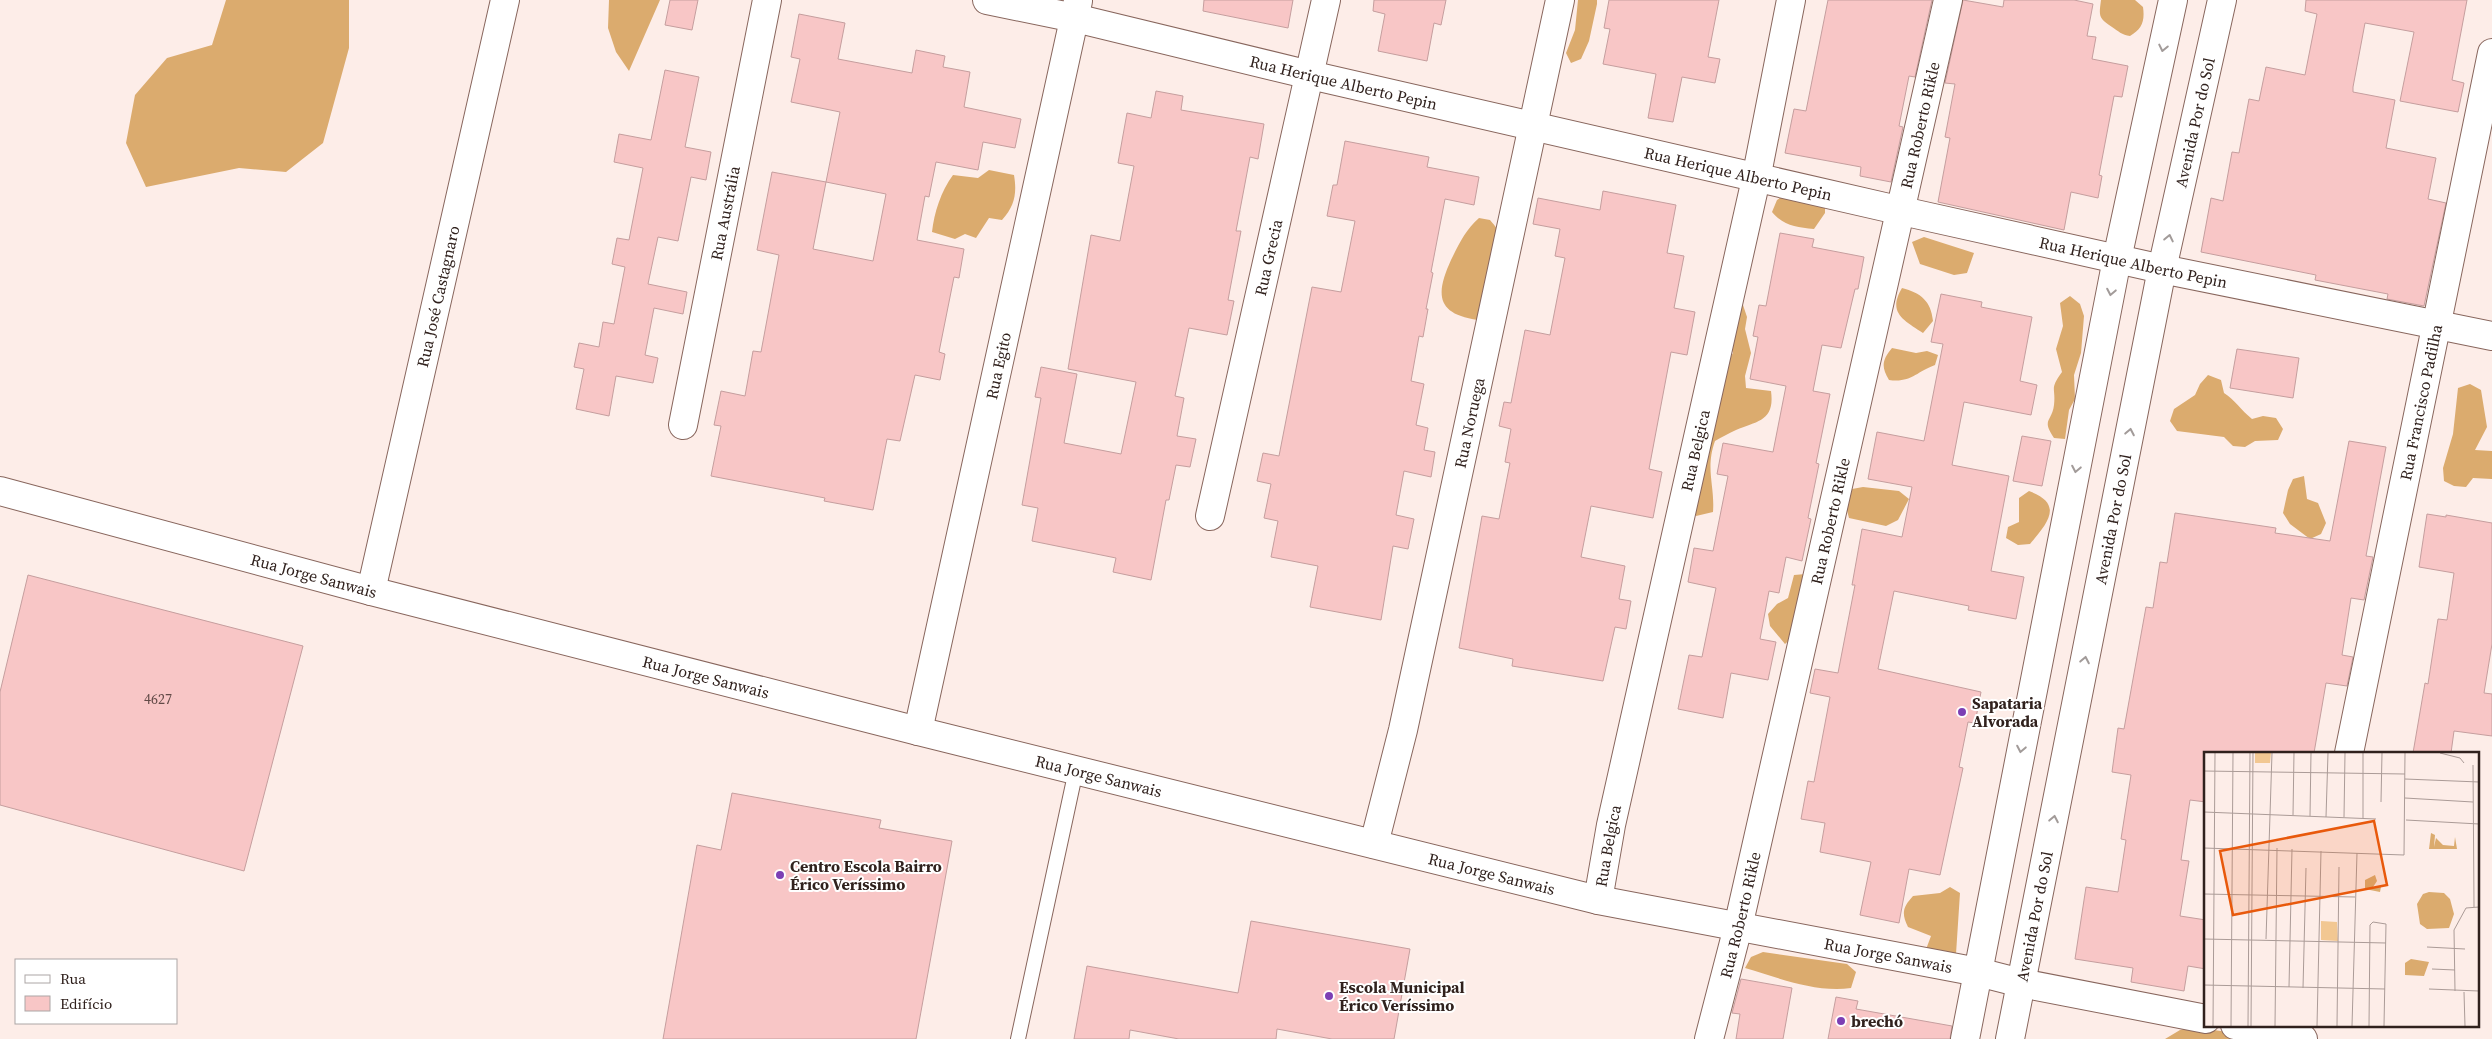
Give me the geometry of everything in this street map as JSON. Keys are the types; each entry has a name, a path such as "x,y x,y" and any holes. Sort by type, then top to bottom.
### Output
{"street":[{"name":"Rua José Castagnaro","path":"371,591 505,0"},
{"name":"Rua Austrália","path":"683,425 767,0"},
{"name":"Rua Herique Alberto Pepin","path":"987,0 1076,9 1310,75 1756,178 2162,269 2492,336"},
{"name":"Rua Grecia","path":"1210,516 1326,0"},
{"name":"Rua Noruega","path":"1374,844 1403,730 1560,0"},
{"name":"Rua Belgica","path":"1598,900 1611,825 1756,178 1791,0"},
{"name":"Rua Roberto Rikle","path":"1709,1039 1738,927 1902,211 1948,0"},
{"path":"1965,1039 2117,259 2173,0"},
{"name":"Avenida Por do Sol","path":"2010,1039 2162,269 2222,0"},
{"name":"Rua Egito","path":"918,732 1076,9"},
{"name":"Rua Francisco Padilha","path":"2349,752 2492,53"},
{"name":"Rua Jorge Sanwais","path":"0,491 371,591 918,732 1598,900 1978,972 2021,983 2204,1019"},
{"path":"2241,1026 2295,1035"}],"lane":[{"path":"1018,1039 1076,770"}],"shaded area":[{"path":"226,0 349,0 349,48 323,143 286,172 239,168 146,187 126,143 135,95 167,58 212,45"},
{"path":"609,0 660,0 629,71 616,52 608,28"},
{"path":"1578,0 1597,0 1597,4 1589,41 1581,59 1571,63 1566,53 1575,30"},
{"path":"2101,0 2135,0 2143,7 2144,16 2140,27 2130,36 2122,34 2107,24 2100,16"},
{"path":"989,170 1014,175 1014,199 1010,210 1002,220 989,218 976,238 965,234 955,239 932,232 939,202 953,175 978,178"},
{"path":"1787,193 1825,203 1825,213 1814,229 1786,223 1772,212 1777,200"},
{"path":"1479,218 1490,220 1498,231 1498,241 1494,263 1478,320 1454,313 1443,300 1442,292 1446,272 1454,254 1467,232"},
{"path":"1924,237 1974,253 1967,273 1954,275 1920,264 1912,242"},
{"path":"1902,288 1920,295 1930,308 1933,321 1923,333 1904,320 1897,310 1896,304"},
{"path":"2070,296 2080,304 2084,316 2081,353 2074,375 2075,399 2069,410 2065,439 2054,438 2048,427 2048,421 2053,411 2054,386 2062,372 2056,349 2063,326 2060,303"},
{"path":"1743,305 1747,317 1745,329 1751,353 1745,376 1746,388 1771,391 1772,401 1767,414 1758,422 1733,431 1715,441 1710,469 1713,512 1696,516 1691,505 1714,415 1720,404 1714,381 1733,353 1726,330 1731,308"},
{"path":"1892,348 1916,353 1927,351 1938,355 1935,365 1903,380 1889,380 1884,364 1886,356"},
{"path":"2208,375 2221,380 2224,393 2252,419 2263,416 2276,418 2283,429 2278,440 2255,441 2245,447 2233,446 2224,437 2177,431 2170,421 2174,409 2195,395 2200,384"},
{"path":"2470,384 2481,390 2487,427 2475,450 2492,451 2492,479 2473,478 2466,487 2454,486 2444,481 2443,468 2453,434 2458,388"},
{"path":"2304,476 2307,499 2318,503 2326,523 2321,534 2310,539 2290,524 2283,513 2288,490 2293,479"},
{"path":"1863,487 1899,491 1909,499 1898,520 1886,526 1849,518 1844,499 1852,489"},
{"path":"2029,491 2047,502 2050,508 2049,515 2047,522 2030,544 2018,545 2006,538 2008,527 2019,522 2019,498"},
{"path":"1806,574 1794,636 1785,644 1770,626 1768,614 1777,604 1788,598 1794,575"},
{"path":"1950,887 1960,893 1956,954 1925,952 1931,936 1908,927 1904,918 1905,907 1913,896 1940,893"},
{"path":"1763,952 1847,964 1856,972 1851,988 1811,987 1745,968 1751,957"},
{"path":"2193,1027 2276,1039 2165,1039 2180,1030"}],"building":[{"path":"670,0 698,0 692,30 665,25"},
{"path":"1204,0 1293,0 1288,28 1203,11"},
{"path":"1374,0 1446,0 1441,25 1434,23 1427,61 1378,51 1385,14 1373,11"},
{"path":"1609,0 1719,0 1708,57 1720,59 1715,83 1682,77 1673,122 1648,118 1656,74 1603,64 1610,29 1604,28"},
{"path":"1828,0 1932,0 1915,77 1909,76 1899,126 1903,127 1891,182 1860,176 1861,167 1785,153 1794,109 1806,111"},
{"path":"1963,0 2003,7 2004,0 2074,0 2093,4 2087,36 2096,37 2092,59 2128,66 2122,97 2114,96 2099,175 2102,176 2098,198 2071,192 2064,230 1938,202 1950,138 1945,137 1955,84 1945,83"},
{"path":"2306,0 2467,0 2452,80 2464,83 2458,112 2400,101 2414,32 2365,23 2353,87 2353,92 2395,100 2386,148 2436,158 2428,199 2446,203 2424,306 2387,299 2388,294 2315,280 2316,275 2201,252 2211,198 2223,201 2232,152 2239,153 2249,99 2259,101 2266,67 2305,75 2317,14 2305,11"},
{"path":"799,14 845,23 838,59 912,73 916,50 945,56 943,67 970,72 964,107 1021,119 1015,148 983,142 978,170 936,162 929,197 925,196 917,240 964,249 959,278 954,277 939,352 945,354 940,380 915,375 900,441 887,439 873,510 824,501 825,498 711,476 721,426 714,425 721,391 745,396 753,351 761,352 779,255 757,250 772,172 826,182 840,112 791,102 800,59 791,57","holes":["826,182 886,194 873,261 813,249"]},
{"path":"665,70 699,77 685,147 711,152 706,180 691,177 678,241 658,237 648,284 687,292 683,314 654,308 645,355 658,358 653,383 616,376 609,416 576,409 584,369 574,367 579,343 599,347 603,322 614,324 625,267 612,264 617,238 629,240 643,168 614,162 619,134 651,140"},
{"path":"1156,91 1183,96 1181,110 1264,124 1258,159 1250,157 1236,231 1241,231 1228,300 1234,301 1227,335 1189,328 1175,396 1184,398 1177,436 1196,439 1190,467 1176,465 1169,500 1166,500 1151,580 1113,572 1116,558 1032,541 1038,508 1022,505 1041,398 1035,397 1041,367 1077,374 1064,443 1121,454 1136,382 1068,369 1091,235 1120,241 1134,166 1118,163 1127,113 1151,118"},
{"path":"1345,141 1429,157 1427,167 1479,177 1474,205 1445,199 1431,272 1433,273 1423,337 1419,336 1411,381 1424,384 1416,425 1428,428 1424,450 1435,452 1431,477 1404,471 1396,515 1414,519 1408,549 1393,546 1381,620 1310,607 1318,566 1271,557 1278,521 1264,518 1271,484 1257,481 1263,453 1279,456 1312,287 1341,292 1355,221 1327,216 1333,185 1337,185"},
{"path":"1603,191 1676,205 1667,253 1684,256 1674,308 1695,312 1687,355 1671,352 1649,469 1662,472 1653,518 1591,506 1581,557 1625,566 1619,599 1631,601 1626,629 1615,627 1603,681 1512,666 1513,659 1459,648 1482,516 1499,519 1510,463 1505,462 1511,429 1499,426 1504,402 1511,403 1525,330 1550,335 1565,258 1555,256 1560,229 1533,224 1538,198 1600,210"},
{"path":"1780,233 1814,239 1812,247 1864,257 1858,289 1855,289 1841,348 1822,345 1813,391 1830,394 1816,463 1819,464 1808,518 1811,519 1802,561 1786,557 1779,593 1769,591 1760,639 1776,642 1768,680 1731,673 1723,718 1678,709 1689,655 1702,657 1716,588 1688,582 1694,548 1713,551 1728,476 1717,474 1723,443 1773,452 1786,386 1750,379 1758,337 1753,336 1759,305 1766,306"},
{"path":"1941,294 1982,302 1981,307 2032,317 2020,381 2037,385 2031,415 1964,402 1952,465 2009,476 1991,571 2024,577 2016,619 1968,610 1969,606 1894,591 1878,669 1981,692 1975,723 1968,722 1959,767 1963,768 1940,875 1909,869 1899,923 1860,915 1871,862 1820,852 1825,823 1801,819 1808,781 1814,782 1830,697 1810,693 1815,669 1838,673 1855,585 1852,585 1862,529 1902,537 1912,487 1868,479 1877,432 1924,441 1943,344 1931,342"},
{"path":"2237,349 2299,358 2293,398 2230,388"},
{"path":"2022,436 2051,441 2042,486 2013,481"},
{"path":"2349,441 2386,447 2366,556 2373,557 2364,600 2351,598 2342,655 2353,657 2347,686 2326,683 2314,752 2204,752 2204,802 2190,800 2181,860 2189,861 2180,916 2204,920 2204,969 2188,966 2184,991 2131,982 2133,968 2075,959 2086,887 2118,892 2126,840 2121,839 2131,775 2112,772 2118,728 2124,729 2146,607 2153,608 2160,562 2167,563 2175,513 2276,528 2275,533 2330,541"},
{"path":"2427,514 2446,517 2446,515 2492,523 2492,644 2484,693 2492,694 2492,736 2454,731 2451,752 2413,752 2425,683 2428,684 2438,619 2447,620 2454,573 2419,567"},
{"path":"28,575 303,646 244,871 0,805 0,692"},
{"path":"732,793 881,820 879,828 952,841 916,1039 663,1039 697,845 721,850"},
{"path":"1251,921 1410,949 1394,1039 1332,1039 1277,1029 1276,1039 1179,1039 1130,1030 1129,1039 1074,1039 1087,966 1238,993"},
{"path":"1741,979 1792,988 1783,1039 1736,1039 1740,1014 1732,1013"},
{"path":"1836,997 1858,1001 1856,1009 1952,1026 1950,1039 1828,1039"}],"place":[{"name":"Sapataria Alvorada","path":"1962,712"},
{"name":"Centro Escola Bairro Érico Veríssimo","path":"780,875"},
{"name":"Escola Municipal Érico Veríssimo","path":"1329,996"},
{"name":"brechó","path":"1841,1021"}]}
